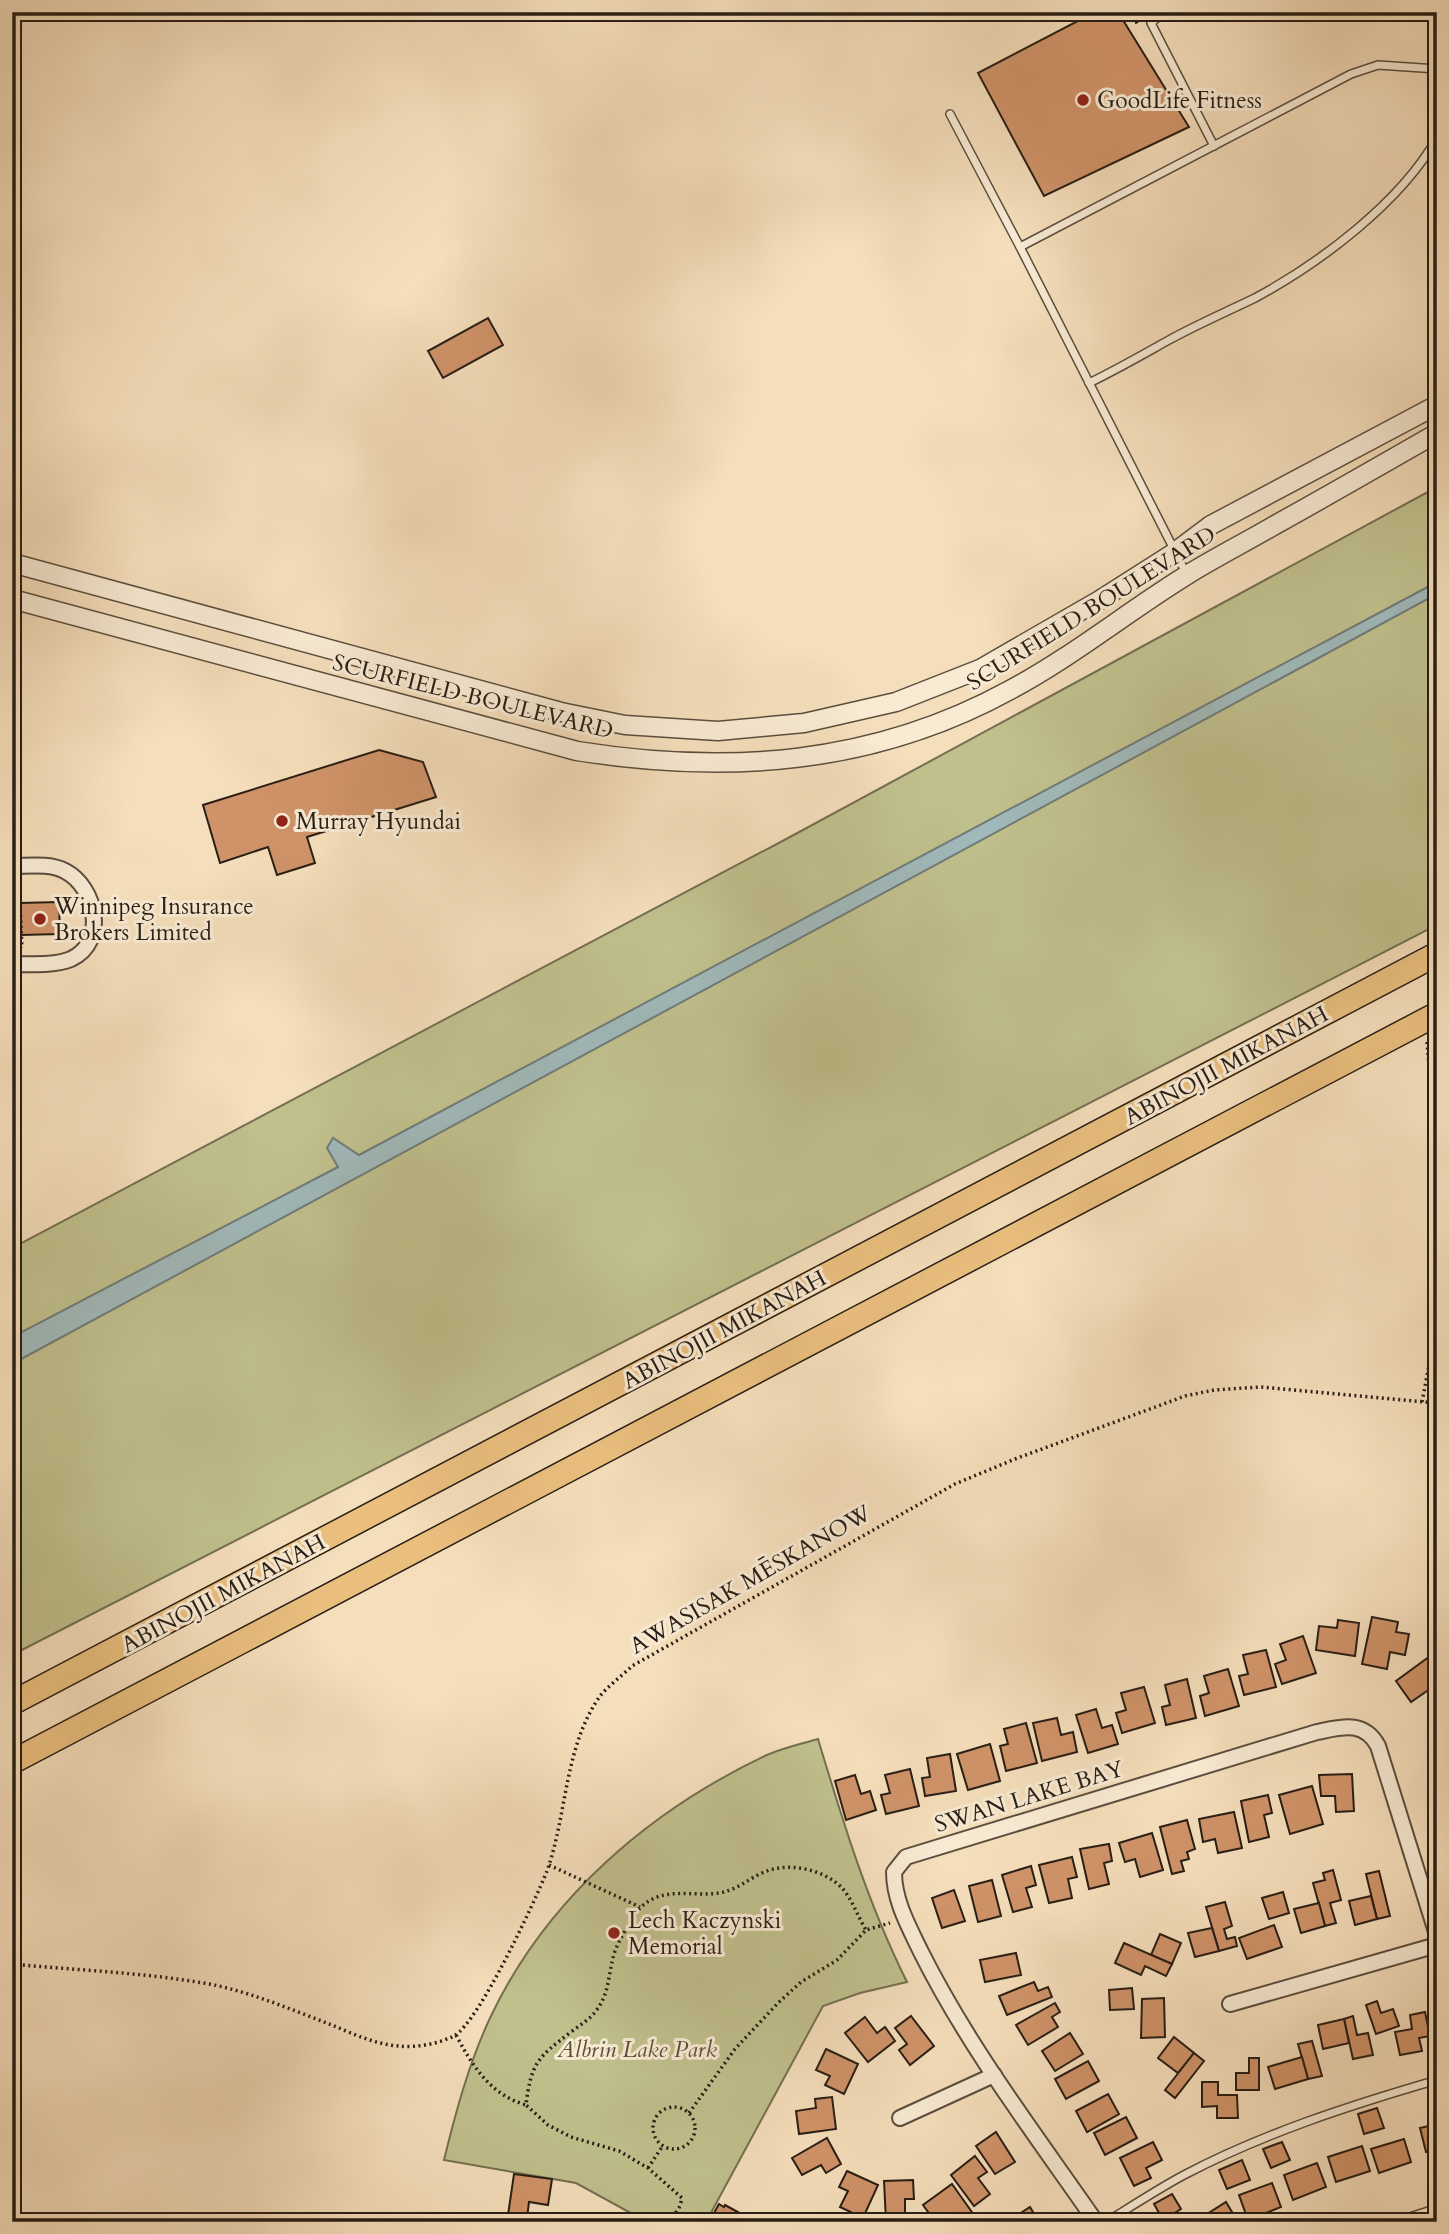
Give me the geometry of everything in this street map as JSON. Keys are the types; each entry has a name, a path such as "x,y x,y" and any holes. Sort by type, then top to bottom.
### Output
{"main road":[{"name":"ABINOJII MIKANAH","path":"12,1703 1437,954"},
{"path":"12,1762 1431,1016"}],"street":[{"name":"SCURFIELD BOULEVARD","path":"12,564 561,712 625,725 718,731 762,729 804,723 896,702 980,669 1098,601 1175,552 1211,525 1437,405"},
{"name":"SCURFIELD BOULEVARD","path":"12,599 577,751 627,759 722,764 804,759 906,734 973,709 1012,689 1114,626 1187,575 1437,433"},
{"path":"15,866 51,867 63,870 78,879 92,905 94,922 88,944 73,958 61,962 17,964"},
{"name":"SWAN LAKE BAY","path":"1096,2222 960,2024 905,1919 895,1894 894,1872 906,1857 1340,1727 1359,1728 1371,1734 1378,1746 1437,1935"},
{"path":"1230,2004 1437,1945"},
{"path":"900,2118 994,2075"},
{"path":"1412,2222 1437,2214"}],"lane":[{"path":"1164,12 1151,23 1214,146"},
{"path":"1020,247 1351,74 1378,65 1437,69"},
{"path":"950,114 1187,575"},
{"path":"1089,383 1258,296 1328,251 1365,221 1409,177 1437,138"},
{"path":"1106,2222 1184,2175 1238,2150 1311,2120 1437,2080"}],"path":[{"path":"15,866 17,964"},
{"path":"1431,1016 1437,1161"},
{"path":"1422,1402 1437,1324"},
{"name":"AWASISAK MĒSKANOW","path":"456,2035 490,1988 536,1898 549,1865 569,1775 583,1727 599,1697 632,1666 955,1484 1154,1406 1214,1390 1260,1387 1437,1403"},
{"path":"549,1865 640,1907"},
{"path":"526,2105 530,2079 536,2063 587,2020 604,2000 618,1945 640,1907 655,1898 674,1893 716,1894 730,1891 765,1871 780,1867 793,1868 816,1872 843,1889 866,1930"},
{"path":"689,2113 735,2049 801,1982 837,1960 866,1930 905,1919"},
{"path":"12,1964 199,1982 233,1991 370,2040 396,2046 423,2045 456,2035 467,2056 494,2090 512,2101 526,2105 548,2125 571,2137 619,2151 648,2168 682,2198 670,2222"},
{"path":"671,2108 679,2108 689,2113 695,2124 692,2138 681,2148 662,2147 653,2129 658,2115 671,2108"},
{"path":"648,2168 662,2147"}],"green space":[{"path":"1437,487 1437,925 12,1655 12,1248 790,837"},
{"name":"Albrin Lake Park","path":"818,1739 868,1893 907,1982 860,1993 823,2006 706,2222 647,2222 576,2183 444,2160 464,2088 490,2018 513,1975 540,1934 571,1897 606,1862 682,1803 767,1755"}],"water":[{"path":"1437,582 1437,594 12,1364 12,1337 338,1167 327,1148 333,1138 359,1155"}],"building":[{"name":"GoodLife Fitness","path":"1095,12 1118,12 1189,127 1044,196 978,73"},
{"path":"488,318 503,345 443,378 428,351"},
{"name":"Murray Hyundai","path":"379,750 423,762 436,797 307,837 315,863 277,875 268,847 220,863 203,805"},
{"name":"Winnipeg Insurance Brokers Limited","path":"59,902 60,934 21,935 20,903"},
{"path":"1372,1617 1398,1622 1396,1632 1409,1634 1405,1655 1390,1652 1387,1669 1362,1664"},
{"path":"1338,1620 1359,1623 1355,1656 1316,1650 1319,1626 1337,1628"},
{"path":"1303,1636 1316,1673 1282,1684 1275,1664 1286,1660 1280,1644"},
{"path":"1266,1650 1276,1687 1244,1695 1239,1676 1248,1674 1243,1655"},
{"path":"1437,1651 1437,1684 1411,1702 1396,1681"},
{"path":"1228,1669 1239,1706 1205,1716 1200,1696 1209,1693 1204,1676"},
{"path":"1187,1679 1196,1718 1166,1725 1162,1707 1170,1705 1165,1685"},
{"path":"1144,1687 1155,1723 1122,1733 1116,1713 1126,1710 1121,1693"},
{"path":"1096,1709 1102,1728 1112,1725 1118,1744 1088,1753 1076,1715"},
{"path":"1057,1718 1061,1735 1073,1732 1077,1752 1042,1761 1033,1723"},
{"path":"1026,1723 1037,1763 1006,1771 1000,1746 1008,1744 1004,1729"},
{"path":"990,1744 1000,1781 968,1790 957,1754"},
{"path":"950,1754 956,1791 925,1796 922,1778 930,1777 927,1758"},
{"path":"1437,1758 1437,1784 1434,1785 1428,1760"},
{"path":"910,1769 919,1806 886,1814 881,1795 890,1793 885,1775"},
{"path":"1352,1774 1354,1811 1336,1812 1335,1796 1321,1796 1319,1775"},
{"path":"855,1775 861,1794 870,1791 876,1810 846,1820 835,1781"},
{"path":"1312,1786 1323,1824 1290,1834 1279,1795"},
{"path":"1268,1795 1272,1813 1264,1815 1269,1837 1249,1842 1241,1801"},
{"path":"1234,1812 1242,1848 1218,1853 1215,1839 1203,1842 1199,1819"},
{"path":"1187,1820 1195,1849 1187,1852 1189,1859 1181,1861 1184,1871 1172,1874 1160,1827"},
{"path":"1152,1833 1163,1870 1140,1877 1135,1859 1125,1862 1119,1843"},
{"path":"1109,1844 1112,1861 1104,1863 1109,1884 1089,1889 1080,1849"},
{"path":"1072,1857 1077,1877 1068,1879 1072,1898 1049,1903 1039,1865"},
{"path":"1031,1866 1036,1885 1026,1888 1032,1907 1013,1912 1002,1875"},
{"path":"1333,1870 1341,1900 1330,1903 1336,1923 1325,1926 1313,1883 1325,1880 1323,1873"},
{"path":"1379,1871 1390,1916 1377,1919 1366,1874"},
{"path":"992,1880 1001,1916 978,1922 969,1886"},
{"path":"954,1890 965,1921 942,1928 932,1898"},
{"path":"1283,1892 1289,1913 1269,1919 1262,1898"},
{"path":"1371,1896 1377,1919 1355,1925 1349,1901"},
{"path":"1225,1902 1232,1926 1224,1929 1227,1939 1235,1937 1237,1946 1219,1951 1206,1907"},
{"path":"1319,1903 1325,1926 1301,1933 1294,1909"},
{"path":"1274,1925 1282,1947 1247,1959 1239,1938"},
{"path":"1212,1928 1219,1951 1195,1957 1188,1933"},
{"path":"1160,1934 1181,1943 1172,1964 1151,1955"},
{"path":"1124,1943 1172,1964 1166,1976 1145,1966 1141,1975 1115,1963"},
{"path":"1016,1953 1021,1975 985,1982 980,1960"},
{"path":"1034,1982 1038,1991 1048,1987 1052,1997 1007,2015 999,1996"},
{"path":"1132,1988 1134,2009 1110,2010 1109,1990"},
{"path":"1164,1998 1165,2037 1141,2038 1142,1999"},
{"path":"1377,2001 1381,2013 1393,2009 1399,2026 1376,2034 1366,2005"},
{"path":"1055,2003 1060,2012 1052,2017 1058,2027 1028,2045 1016,2025"},
{"path":"1425,2012 1430,2036 1419,2038 1422,2051 1400,2055 1395,2032 1412,2029 1410,2015"},
{"path":"911,2016 934,2046 910,2065 899,2050 907,2044 895,2028"},
{"path":"1353,2016 1357,2035 1368,2033 1373,2055 1353,2059 1344,2019"},
{"path":"865,2017 877,2033 885,2027 895,2041 868,2062 845,2033"},
{"path":"1344,2019 1349,2043 1323,2049 1318,2025"},
{"path":"1070,2033 1083,2054 1055,2071 1042,2051"},
{"path":"1174,2037 1194,2053 1178,2073 1158,2058"},
{"path":"1312,2041 1322,2076 1308,2079 1298,2044"},
{"path":"826,2049 858,2064 844,2094 825,2085 830,2076 816,2070"},
{"path":"1194,2053 1204,2061 1175,2098 1165,2090"},
{"path":"1302,2057 1308,2079 1275,2089 1268,2067"},
{"path":"1249,2058 1259,2058 1259,2090 1236,2090 1236,2073 1249,2073"},
{"path":"1088,2061 1099,2081 1066,2099 1055,2079"},
{"path":"1202,2082 1218,2082 1218,2095 1237,2095 1238,2118 1217,2118 1217,2106 1202,2107"},
{"path":"1108,2094 1119,2114 1087,2132 1076,2111"},
{"path":"832,2097 836,2129 799,2134 796,2111 816,2108 815,2099"},
{"path":"1377,2108 1384,2128 1364,2134 1358,2114"},
{"path":"1126,2117 1137,2138 1105,2155 1094,2133"},
{"path":"1437,2124 1437,2149 1426,2152 1420,2128"},
{"path":"996,2132 1015,2162 995,2174 976,2146"},
{"path":"827,2138 841,2164 826,2173 821,2165 802,2175 792,2158"},
{"path":"1404,2139 1411,2162 1379,2173 1371,2149"},
{"path":"1153,2142 1162,2160 1146,2168 1151,2178 1134,2186 1120,2158"},
{"path":"1282,2142 1290,2160 1271,2168 1263,2149"},
{"path":"1362,2146 1370,2171 1336,2182 1328,2157"},
{"path":"975,2156 987,2172 978,2178 990,2194 974,2206 951,2175"},
{"path":"1242,2160 1250,2180 1227,2189 1219,2170"},
{"path":"1317,2163 1326,2187 1293,2200 1284,2175"},
{"path":"847,2171 878,2185 863,2218 840,2207 848,2191 839,2187"},
{"path":"514,2174 552,2179 548,2205 529,2202 527,2218 508,2215"},
{"path":"913,2180 914,2199 905,2199 905,2220 886,2221 884,2181"},
{"path":"1272,2183 1281,2207 1248,2220 1239,2195"},
{"path":"952,2184 974,2215 965,2222 946,2222 941,2215 934,2220 923,2205"},
{"path":"1172,2194 1181,2209 1163,2220 1154,2204"},
{"path":"1226,2202 1238,2222 1196,2222 1196,2221"},
{"path":"719,2204 724,2207 725,2205 756,2222 709,2222"},
{"path":"1030,2207 1039,2222 1007,2222"}],"place":[{"name":"GoodLife Fitness","path":"1083,100"},
{"name":"Murray Hyundai","path":"282,821"},
{"name":"Winnipeg Insurance Brokers Limited","path":"40,919"},
{"name":"Lech Kaczynski Memorial","path":"614,1933"}]}
